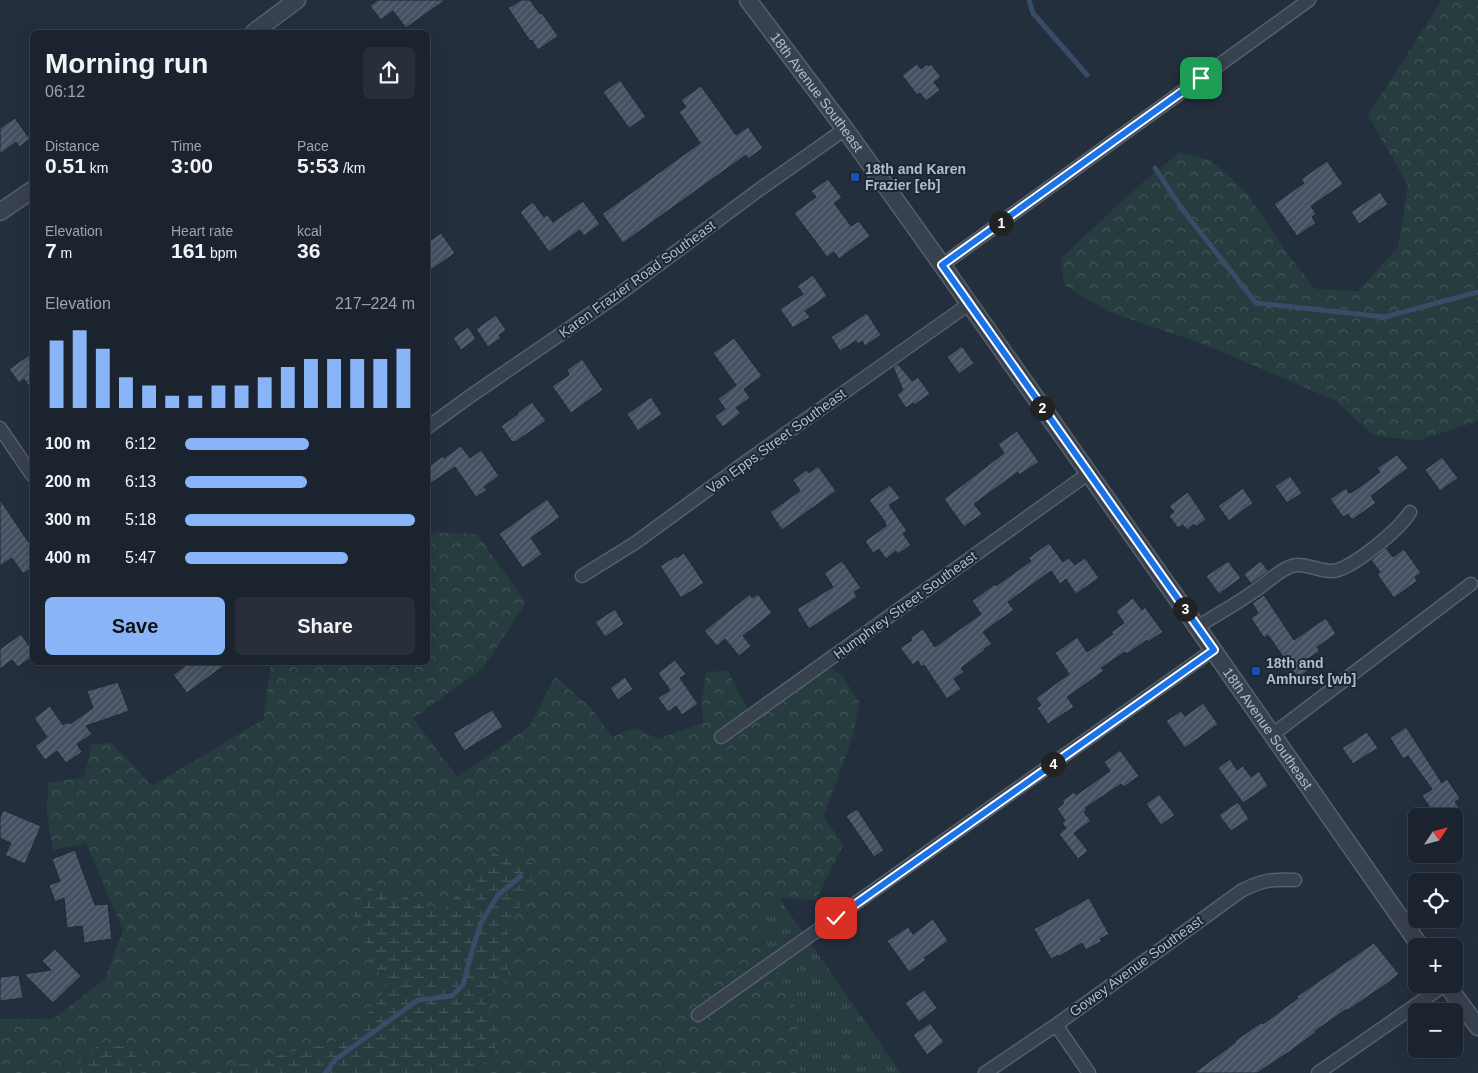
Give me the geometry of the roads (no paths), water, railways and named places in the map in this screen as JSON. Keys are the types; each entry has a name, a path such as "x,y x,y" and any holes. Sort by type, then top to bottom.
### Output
{"street":[{"path":"257,30 297,0"},
{"name":"18th Avenue Southeast","path":"748,0 845,129 942,265 1414,938"},
{"path":"942,265 1309,0"},
{"name":"Karen Frazier Road Southeast","path":"430,426 622,292 845,129"},
{"path":"0,212 30,191"},
{"name":"Van Epps Street Southeast","path":"582,576 635,543 968,304"},
{"path":"0,428 30,472"},
{"name":"Humphrey Street Southeast","path":"721,737 1088,473"},
{"path":"1197,627 1250,594 1286,568 1296,564 1331,571 1339,570 1360,557 1398,527 1410,512"},
{"path":"1272,735 1470,584"},
{"path":"698,1015 1214,650"},
{"name":"Gowey Avenue Southeast","path":"985,1073 1056,1025 1241,891 1257,882 1276,879 1294,880"},
{"path":"1318,1073 1433,993"},
{"path":"1453,993 1478,1026"},
{"path":"1056,1025 1089,1073"}],"waterway":[{"path":"1029,0 1033,13 1087,75"},
{"path":"1155,168 1182,209 1256,303 1385,317 1478,292"},
{"path":"325,1073 336,1059 418,1000 452,996 463,985 481,923 498,895 521,876"}],"place":[{"name":"18th and Karen Frazier [eb]","path":"855,177"},
{"name":"18th and Amhurst [wb]","path":"1256,671"}]}
